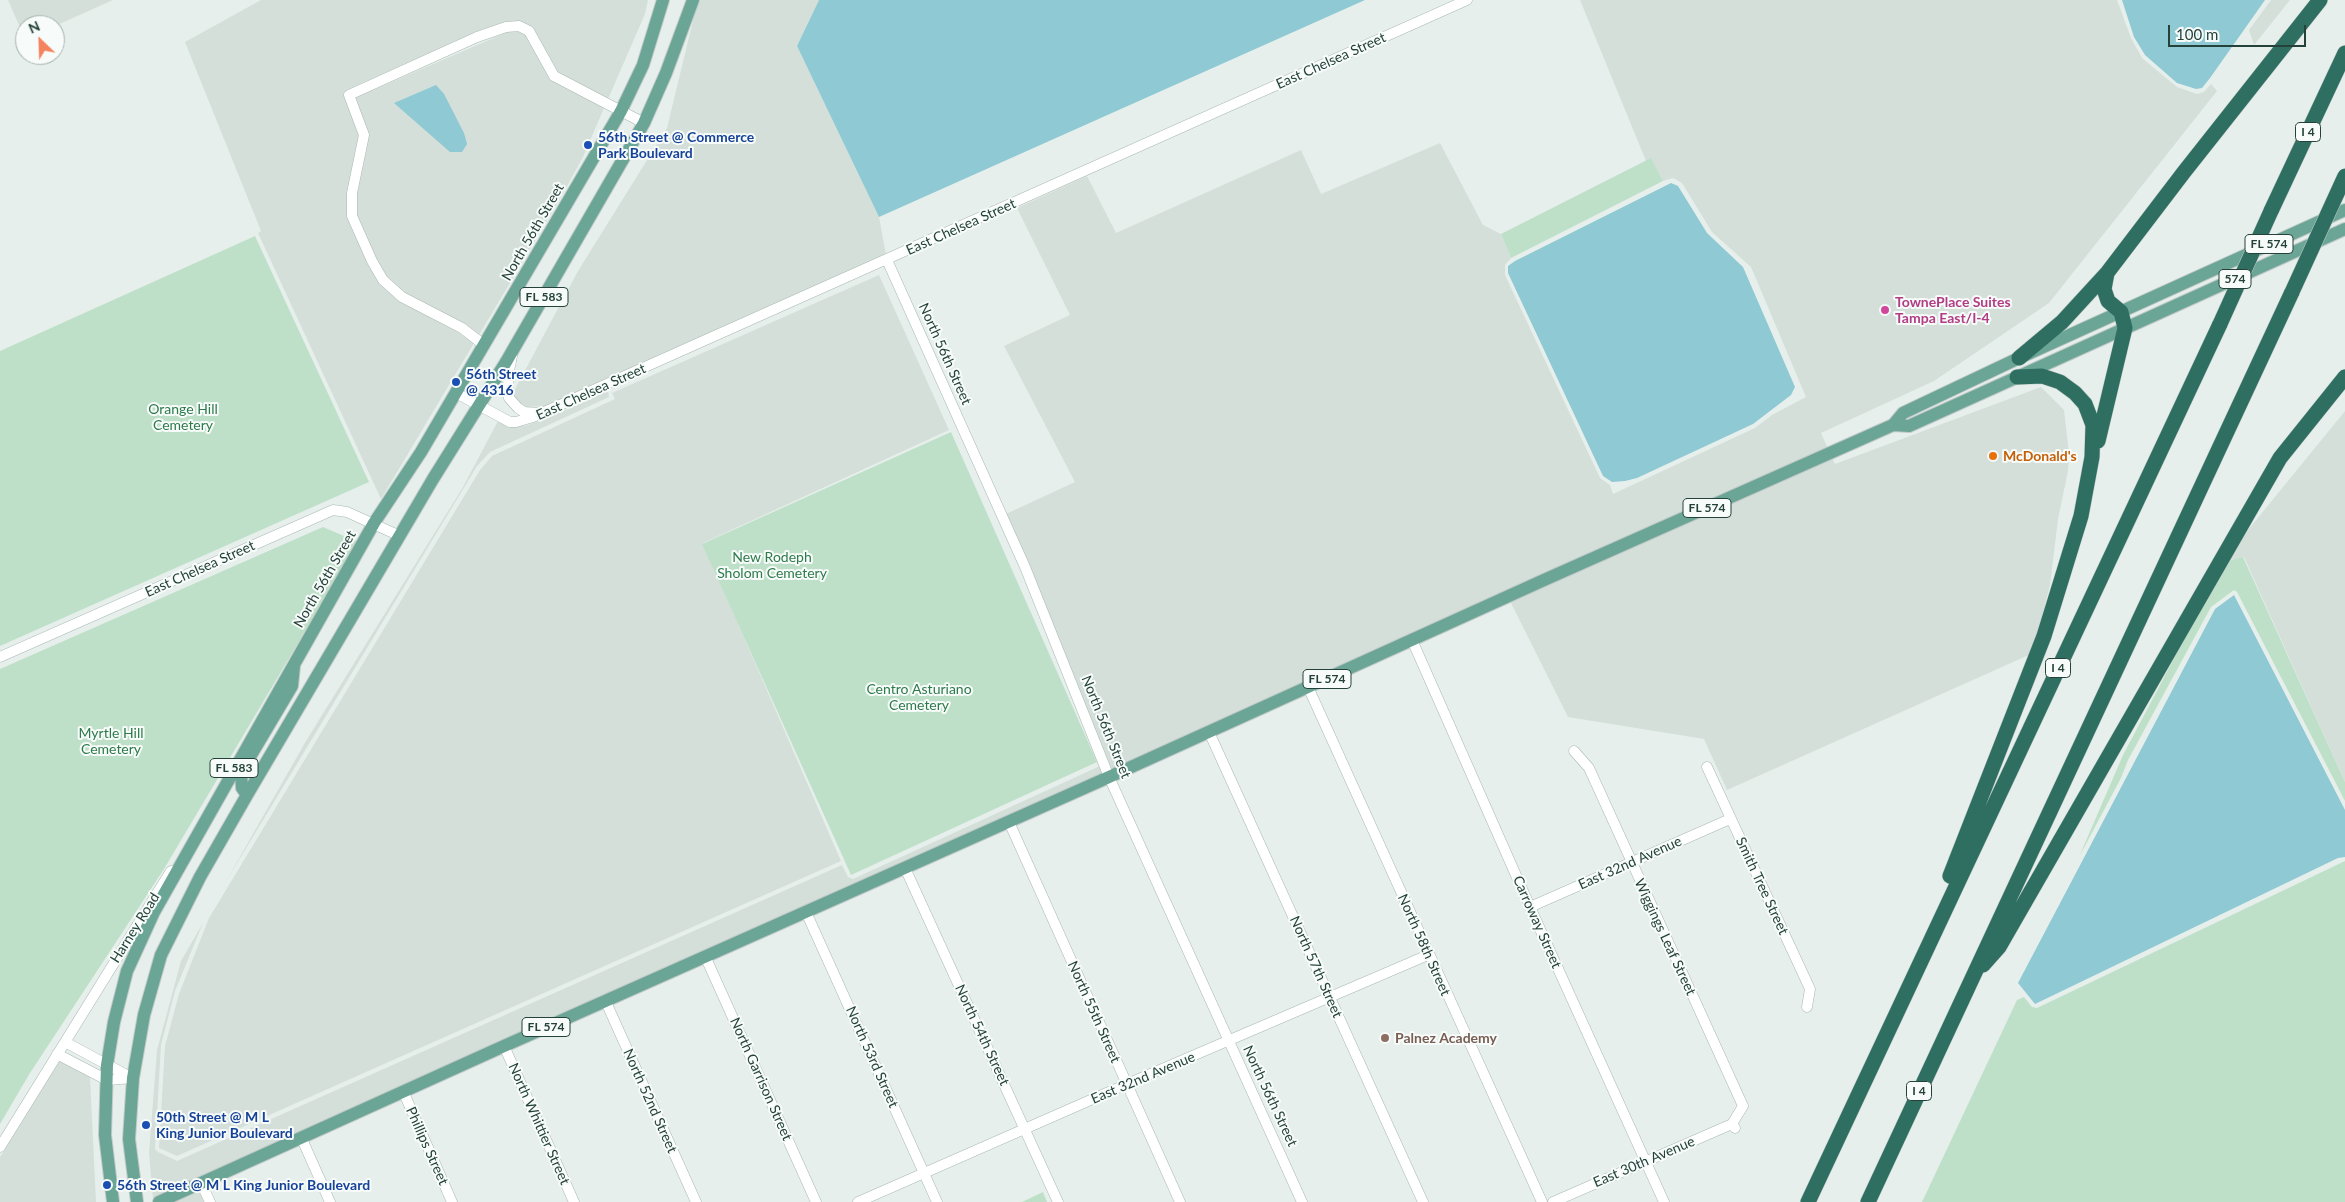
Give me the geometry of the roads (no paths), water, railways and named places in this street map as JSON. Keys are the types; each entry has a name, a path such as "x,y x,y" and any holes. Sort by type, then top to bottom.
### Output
{"highway":[{"path":"2019,358 2062,322 2107,273 2320,0"},
{"name":"I 4","path":"1808,1202 2345,53"},
{"name":"I 4","path":"1868,1202 2345,176"},
{"path":"1896,1012 2044,636 2080,516 2125,328 2120,312 2108,301 2104,289 2107,273"},
{"path":"2017,377 2042,376 2060,382 2085,404 2093,425 2092,449 2080,516"},
{"path":"1971,980 1999,947 2280,458 2345,377"}],"main road":[{"name":"North 56th Street","path":"112,1202 105,1136 107,1065 126,971 154,912 206,815 374,523 421,452 456,394 621,111 642,65 663,0"},
{"name":"FL 583","path":"137,1202 129,1139 133,1078 144,1015 161,955 200,877 247,795 400,536 514,349 644,123 666,73 693,0"},
{"name":"FL 574","path":"159,1202 605,1000 1110,777 1893,425 1903,413 2019,358 2345,210"},
{"name":"574","path":"1893,425 1909,426 2345,229"},
{"path":"247,795 242,788 241,772 292,686 295,671 294,663"}],"street":[{"name":"East Chelsea Street","path":"456,394 510,422 516,422 547,412 1466,0"},
{"path":"484,345 462,328 402,297 383,280 372,262 352,216 352,193 364,135 349,94 477,37 506,27 518,26 529,30 554,76 644,123"},
{"name":"North 56th Street","path":"887,260 1025,567 1110,777 1302,1202"},
{"path":"514,349 508,376 509,398 524,412 547,412"},
{"name":"East Chelsea Street","path":"0,657 333,510 348,512 400,536"},
{"name":"Carroway Street","path":"1412,640 1530,907 1647,1160 1664,1202"},
{"name":"North 58th Street","path":"1308,687 1428,955 1542,1202"},
{"name":"North 57th Street","path":"1209,732 1423,1202"},
{"name":"Wiggings Leaf Street","path":"1574,751 1589,768 1743,1106 1734,1126"},
{"name":"Smith Tree Street","path":"1707,767 1810,989 1807,1007"},
{"name":"Harney Road","path":"0,1147 206,815"},
{"name":"East 32nd Avenue","path":"1530,907 1730,819"},
{"name":"North 55th Street","path":"1009,822 1180,1202"},
{"name":"North 54th Street","path":"905,868 1058,1202"},
{"name":"North 53rd Street","path":"806,912 937,1202"},
{"name":"East 32nd Avenue","path":"858,1202 1428,955"},
{"name":"North Garrison Street","path":"706,956 816,1202"},
{"name":"North 52nd Street","path":"605,1000 696,1202"},
{"path":"65,1042 133,1078"},
{"name":"North Whittier Street","path":"504,1046 574,1202"},
{"path":"57,1054 107,1080 133,1078"},
{"name":"Phillips Street","path":"402,1091 452,1202"},
{"name":"East 30th Avenue","path":"1553,1202 1647,1160 1734,1126"},
{"path":"301,1137 330,1202"},
{"path":"201,1183 210,1202"}],"water":[{"path":"819,0 1365,0 879,217 797,46"},
{"path":"2122,0 2265,0 2210,78 2202,88 2196,89 2177,83 2145,55 2134,37"},
{"path":"436,85 444,94 464,133 467,144 462,152 450,152 394,103"},
{"path":"1671,183 1678,186 1707,233 1743,267 1795,387 1791,395 1753,424 1637,478 1612,482 1603,476 1508,273 1508,266"},
{"path":"2234,595 2345,810 2345,857 2338,858 2035,1004 2018,983 2215,609"}],"place":[{"name":"56th Street @ Commerce Park Boulevard","path":"588,145"},
{"name":"TownePlace Suites Tampa East/I-4","path":"1885,310"},
{"name":"56th Street @ 4316","path":"456,382"},
{"name":"McDonald's","path":"1993,456"},
{"name":"Palnez Academy","path":"1385,1038"},
{"name":"50th Street @ M L King Junior Boulevard","path":"146,1125"},
{"name":"56th Street @ M L King Junior Boulevard","path":"107,1185"}],"park label":[{"name":"Orange Hill Cemetery","path":"183,418"},
{"name":"New Rodeph Sholom Cemetery","path":"772,566"},
{"name":"Centro Asturiano Cemetery","path":"919,698"},
{"name":"Myrtle Hill Cemetery","path":"111,742"}]}
